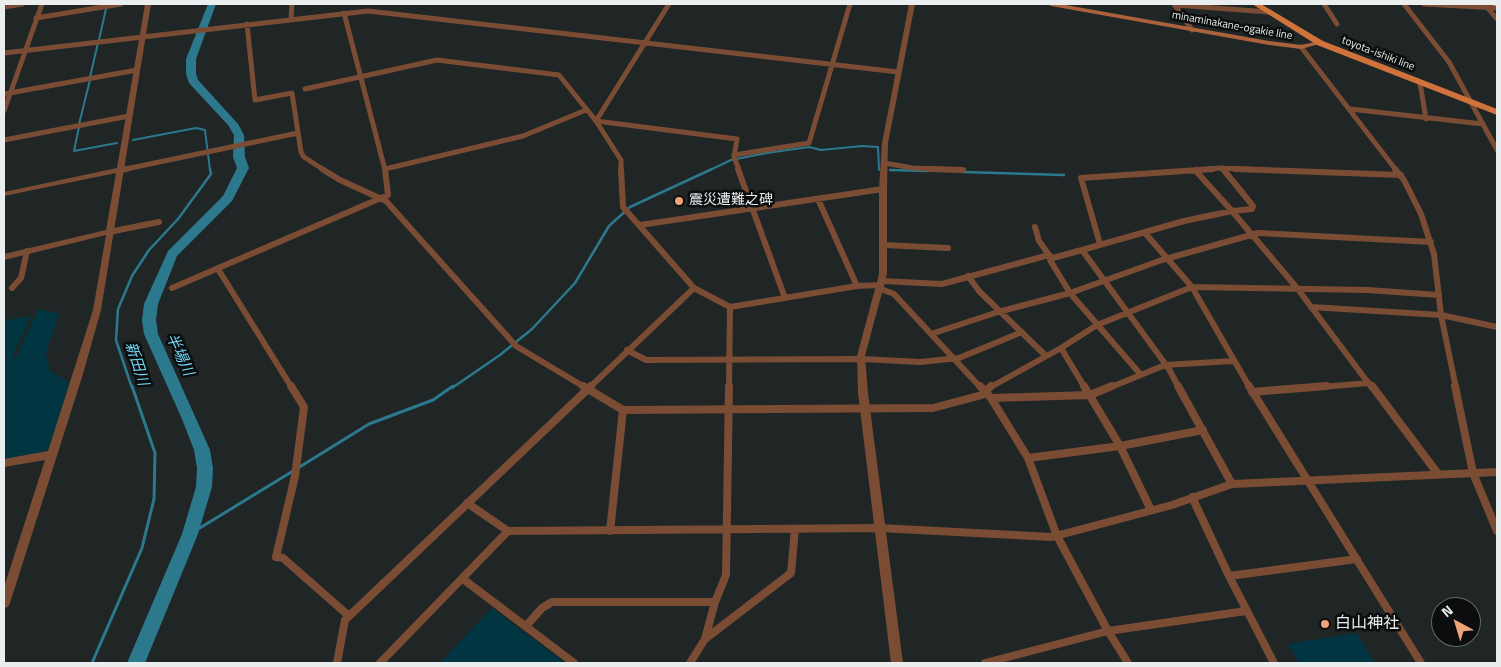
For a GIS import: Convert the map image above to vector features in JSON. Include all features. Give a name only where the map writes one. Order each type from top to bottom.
[{"type":"main road","name":"minaminakane-ogakie line","points":[[1051,4],[1069,5],[1192,30],[1301,47],[1320,43]]},
{"type":"main road","name":"toyota-ishiki line","points":[[1256,4],[1320,43],[1497,112]]},
{"type":"street","points":[[4,6],[22,4]]},
{"type":"street","points":[[4,111],[7,94],[42,4]]},
{"type":"street","points":[[36,18],[121,4]]},
{"type":"street","points":[[4,603],[89,341],[97,310],[148,4]]},
{"type":"street","points":[[290,4],[291,19]]},
{"type":"street","points":[[368,11],[375,4]]},
{"type":"street","points":[[596,121],[669,4]]},
{"type":"street","points":[[734,158],[809,144],[850,4]]},
{"type":"street","points":[[896,663],[865,409],[862,359],[863,346],[881,285],[884,245],[884,163],[898,72],[912,4]]},
{"type":"street","points":[[1175,4],[1268,12]]},
{"type":"street","points":[[1175,4],[1192,30]]},
{"type":"street","points":[[1324,4],[1337,24]]},
{"type":"street","points":[[1404,4],[1449,62],[1497,150]]},
{"type":"street","points":[[1424,4],[1497,8]]},
{"type":"street","points":[[1485,6],[1497,19]]},
{"type":"street","points":[[4,52],[368,11],[898,72]]},
{"type":"street","points":[[172,288],[388,195],[385,169],[344,13]]},
{"type":"street","points":[[247,24],[255,100],[291,92],[301,152],[310,162],[340,180],[382,198],[514,344],[585,389],[624,410],[933,408],[982,394],[1090,396],[1165,365],[1233,361]]},
{"type":"street","points":[[1301,47],[1309,60],[1401,175],[1411,191],[1431,242],[1441,315],[1473,473],[1497,531]]},
{"type":"street","points":[[305,89],[438,60],[559,76],[596,121],[621,160],[626,210],[694,288],[730,308],[857,286],[942,284],[1050,256],[1082,250],[1145,232],[1232,211],[1254,208],[1222,168]]},
{"type":"street","points":[[7,94],[137,70]]},
{"type":"street","points":[[1420,83],[1426,119]]},
{"type":"street","points":[[1350,109],[1483,124]]},
{"type":"street","points":[[385,169],[522,136],[586,110]]},
{"type":"street","points":[[4,140],[129,116]]},
{"type":"street","points":[[596,121],[737,139],[734,158],[785,298]]},
{"type":"street","points":[[4,194],[298,133]]},
{"type":"street","points":[[884,163],[914,168],[963,170]]},
{"type":"street","points":[[1100,244],[1081,178],[1222,168],[1401,175]]},
{"type":"street","points":[[1195,170],[1253,234],[1297,288],[1438,474]]},
{"type":"street","points":[[640,225],[883,189]]},
{"type":"street","points":[[818,199],[857,286]]},
{"type":"street","points":[[4,256],[158,222]]},
{"type":"street","points":[[1035,227],[1039,241],[1050,256],[1050,260],[1070,293],[1141,375]]},
{"type":"street","points":[[1145,232],[1192,287],[1233,361],[1421,663]]},
{"type":"street","points":[[931,334],[1070,293],[1167,259],[1253,234],[1431,242]]},
{"type":"street","points":[[884,245],[948,248]]},
{"type":"street","points":[[1082,250],[1165,365],[1232,484]]},
{"type":"street","points":[[12,288],[21,278],[27,251]]},
{"type":"street","points":[[218,269],[304,407],[297,464],[276,557],[283,558],[349,616]]},
{"type":"street","points":[[968,276],[979,291],[1046,356]]},
{"type":"street","points":[[881,285],[894,294],[988,395],[1028,458],[1057,536],[1108,631],[1128,663]]},
{"type":"street","points":[[988,395],[1097,325],[1192,287],[1297,288],[1439,295]]},
{"type":"street","points":[[337,663],[345,620],[585,389],[694,288]]},
{"type":"street","points":[[1311,307],[1441,315],[1497,328]]},
{"type":"street","points":[[690,663],[705,639],[715,602],[726,575],[730,308]]},
{"type":"street","points":[[627,350],[646,360],[862,359],[870,362],[920,362],[959,358],[1022,332]]},
{"type":"street","points":[[1061,348],[1120,446],[1151,510]]},
{"type":"street","points":[[1252,392],[1369,383]]},
{"type":"street","points":[[610,531],[624,410]]},
{"type":"street","points":[[1028,458],[1120,446],[1202,430]]},
{"type":"street","points":[[4,463],[52,455]]},
{"type":"street","points":[[467,503],[508,531],[880,528],[1057,536],[1151,510],[1232,484],[1305,479],[1497,472]]},
{"type":"street","points":[[1192,497],[1246,611],[1274,663]]},
{"type":"street","points":[[705,639],[791,573],[795,529]]},
{"type":"street","points":[[380,663],[508,531]]},
{"type":"street","points":[[1229,576],[1357,559]]},
{"type":"street","points":[[463,578],[574,663]]},
{"type":"street","points":[[526,626],[542,608],[552,602],[715,602]]},
{"type":"street","points":[[985,663],[1108,631],[1246,611]]},
{"type":"shaded area","points":[[38,309],[59,314],[46,353],[50,371],[70,383],[49,448],[44,452],[4,459],[4,360],[16,357]]},
{"type":"shaded area","points":[[31,316],[12,358],[4,359],[4,328],[7,320]]},
{"type":"shaded area","points":[[492,608],[565,663],[440,663]]},
{"type":"shaded area","points":[[1356,633],[1375,663],[1299,663],[1288,644]]},
{"type":"waterway","name":"新田川","points":[[99,40],[107,4]]},
{"type":"waterway","name":"半場川","points":[[136,663],[190,534],[204,487],[205,468],[202,450],[190,419],[151,334],[149,320],[151,304],[172,254],[228,198],[243,168],[239,157],[239,135],[233,124],[193,81],[191,74],[191,59],[212,4]]},
{"type":"waterway","name":"新田川","points":[[90,77],[98,43]]},
{"type":"waterway","name":"新田川","points":[[79,124],[90,80]]},
{"type":"waterway","name":"新田川","points":[[79,127],[74,151],[117,143]]},
{"type":"waterway","name":"新田川","points":[[133,140],[196,128],[205,130],[210,170]]},
{"type":"waterway","points":[[710,170],[731,160],[767,153],[809,147],[821,150],[862,146],[878,147],[879,170]]},
{"type":"waterway","name":"新田川","points":[[132,388],[116,340],[118,309],[132,276],[149,250],[178,219],[211,174],[210,169]]},
{"type":"waterway","points":[[452,388],[500,355],[532,329],[575,283],[609,226],[630,207],[712,169]]},
{"type":"waterway","points":[[890,170],[927,171]]},
{"type":"waterway","points":[[963,172],[1064,175]]},
{"type":"waterway","name":"新田川","points":[[92,663],[142,548],[154,499],[155,453],[132,386]]},
{"type":"waterway","points":[[298,468],[369,424],[433,400],[453,386]]},
{"type":"waterway","points":[[190,534],[293,471]]},
{"type":"place","name":"震災遭難之碑","points":[[679,201]]},
{"type":"place","name":"白山神社","points":[[1325,624]]}]
